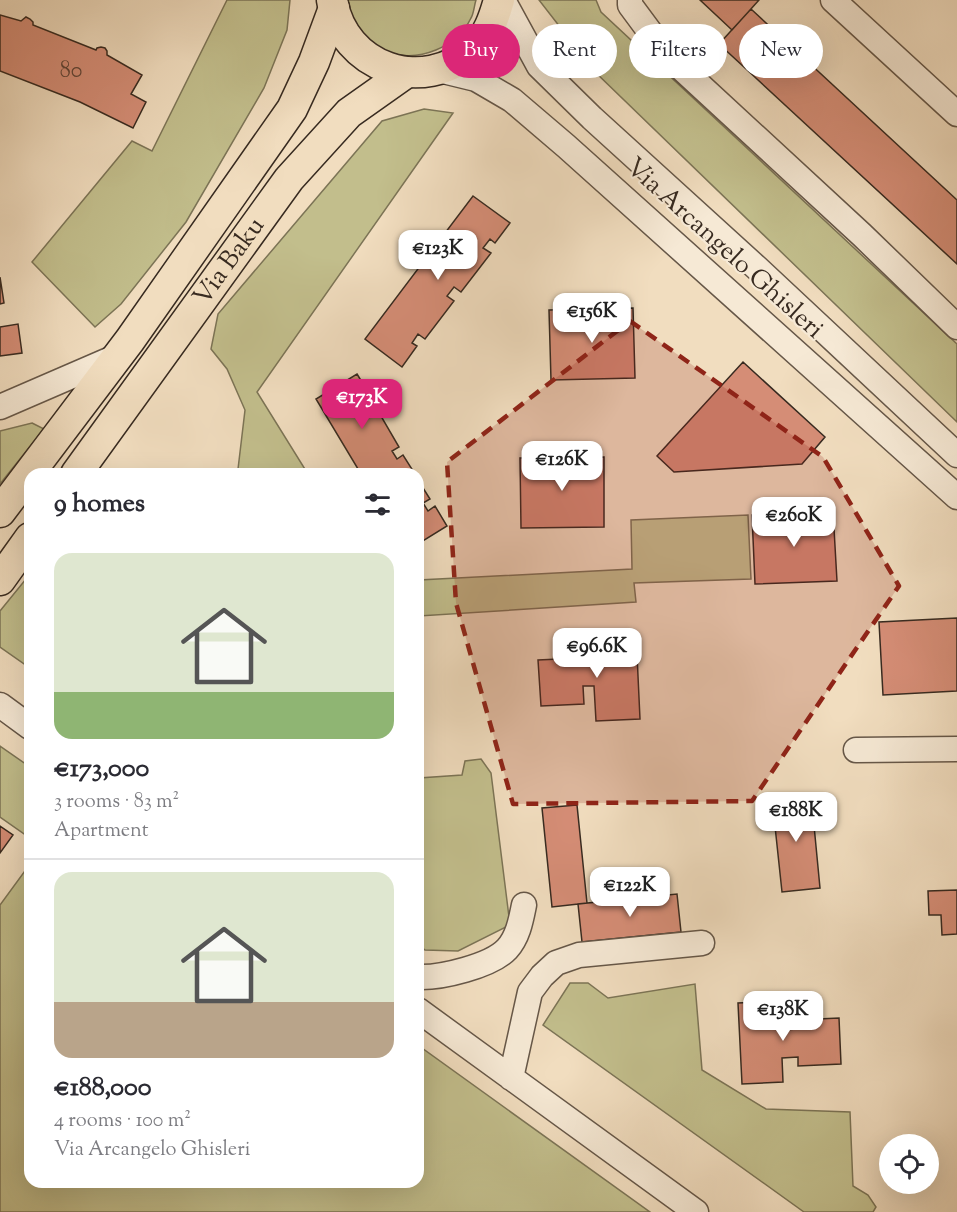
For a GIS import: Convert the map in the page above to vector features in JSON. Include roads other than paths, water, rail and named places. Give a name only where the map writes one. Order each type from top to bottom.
[{"type":"main road","points":[[332,2],[342,31],[364,55],[393,70],[426,72],[453,64],[475,48],[491,26],[501,0]]},
{"type":"main road","name":"Via Baku","points":[[33,468],[118,356],[292,109],[314,62],[332,2]]},
{"type":"main road","name":"Via Baku","points":[[80,468],[289,178],[349,113],[407,72]]},
{"type":"main road","name":"Via Baku","points":[[0,512],[24,480]]},
{"type":"main road","points":[[0,580],[24,546]]},
{"type":"street","name":"Via Arcangelo Ghisleri","points":[[501,0],[539,66],[592,118],[758,268],[957,455]]},
{"type":"street","points":[[630,0],[630,5],[667,55],[862,235],[957,327]]},
{"type":"street","points":[[833,0],[957,114]]},
{"type":"street","name":"Via Arcangelo Ghisleri","points":[[439,70],[476,79],[512,100],[957,496]]},
{"type":"street","points":[[0,407],[118,356]]},
{"type":"street","points":[[0,705],[24,723]]},
{"type":"street","points":[[856,750],[957,749]]},
{"type":"street","points":[[424,978],[432,978],[483,964],[506,949],[520,927],[524,905]]},
{"type":"street","points":[[511,1078],[530,992],[556,963],[579,955],[702,943]]},
{"type":"street","points":[[424,1014],[696,1212]]}]
